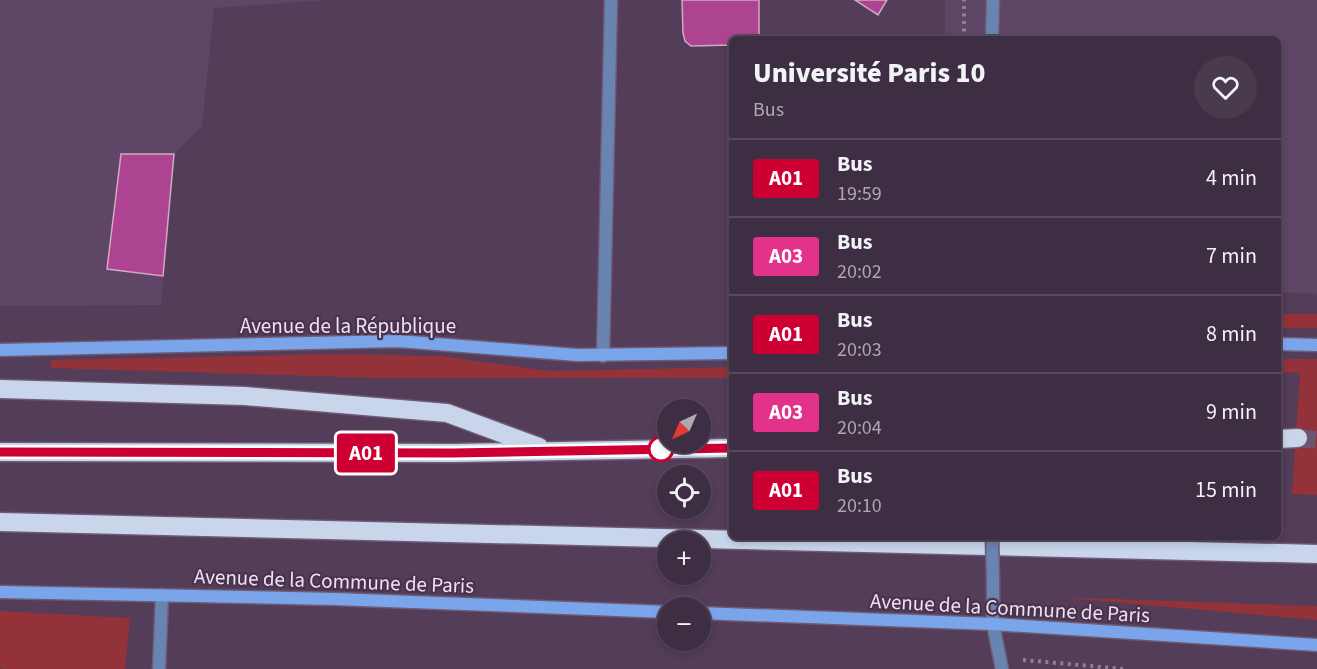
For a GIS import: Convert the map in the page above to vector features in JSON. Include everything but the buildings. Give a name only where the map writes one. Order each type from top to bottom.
[{"type":"highway","points":[[0,389],[245,396],[447,413],[549,451]]},
{"type":"highway","points":[[1281,439],[1298,438]]},
{"type":"highway","points":[[0,452],[549,451],[729,448]]},
{"type":"highway","points":[[0,522],[729,540]]},
{"type":"highway","points":[[741,540],[1317,554]]},
{"type":"main road","name":"Avenue de la République","points":[[0,350],[398,341],[603,356],[729,353]]},
{"type":"main road","points":[[1281,344],[1317,345]]},
{"type":"main road","name":"Avenue de la Commune de Paris","points":[[0,592],[335,599],[657,612]]},
{"type":"main road","name":"Avenue de la Commune de Paris","points":[[711,613],[993,624],[1317,645]]},
{"type":"street","points":[[603,356],[611,0]]},
{"type":"street","points":[[992,36],[993,0]]},
{"type":"street","points":[[992,540],[993,624],[1001,664]]},
{"type":"street","points":[[159,669],[162,595]]},
{"type":"path","points":[[964,0],[964,36]]},
{"type":"path","points":[[1001,664],[1124,669]]},
{"type":"shaded area","points":[[0,0],[327,0],[214,8],[202,126],[174,154],[161,305],[0,306]]},
{"type":"shaded area","points":[[945,0],[1317,0],[1317,294],[1281,292],[1281,36],[945,36]]},
{"type":"shaded area","points":[[1281,314],[1317,314],[1317,328],[1281,328]]},
{"type":"shaded area","points":[[336,354],[440,356],[550,371],[729,367],[729,378],[379,378],[51,368],[51,360]]},
{"type":"shaded area","points":[[1281,359],[1317,359],[1317,495],[1292,494],[1300,373],[1281,372]]},
{"type":"shaded area","points":[[1054,597],[1317,606],[1317,620]]},
{"type":"shaded area","points":[[0,611],[130,618],[125,669],[2,669],[0,667]]},
{"type":"tunnel","points":[[1298,438],[1317,440]]},
{"type":"bus line","name":"A01","points":[[0,452],[453,453],[729,448]]}]
